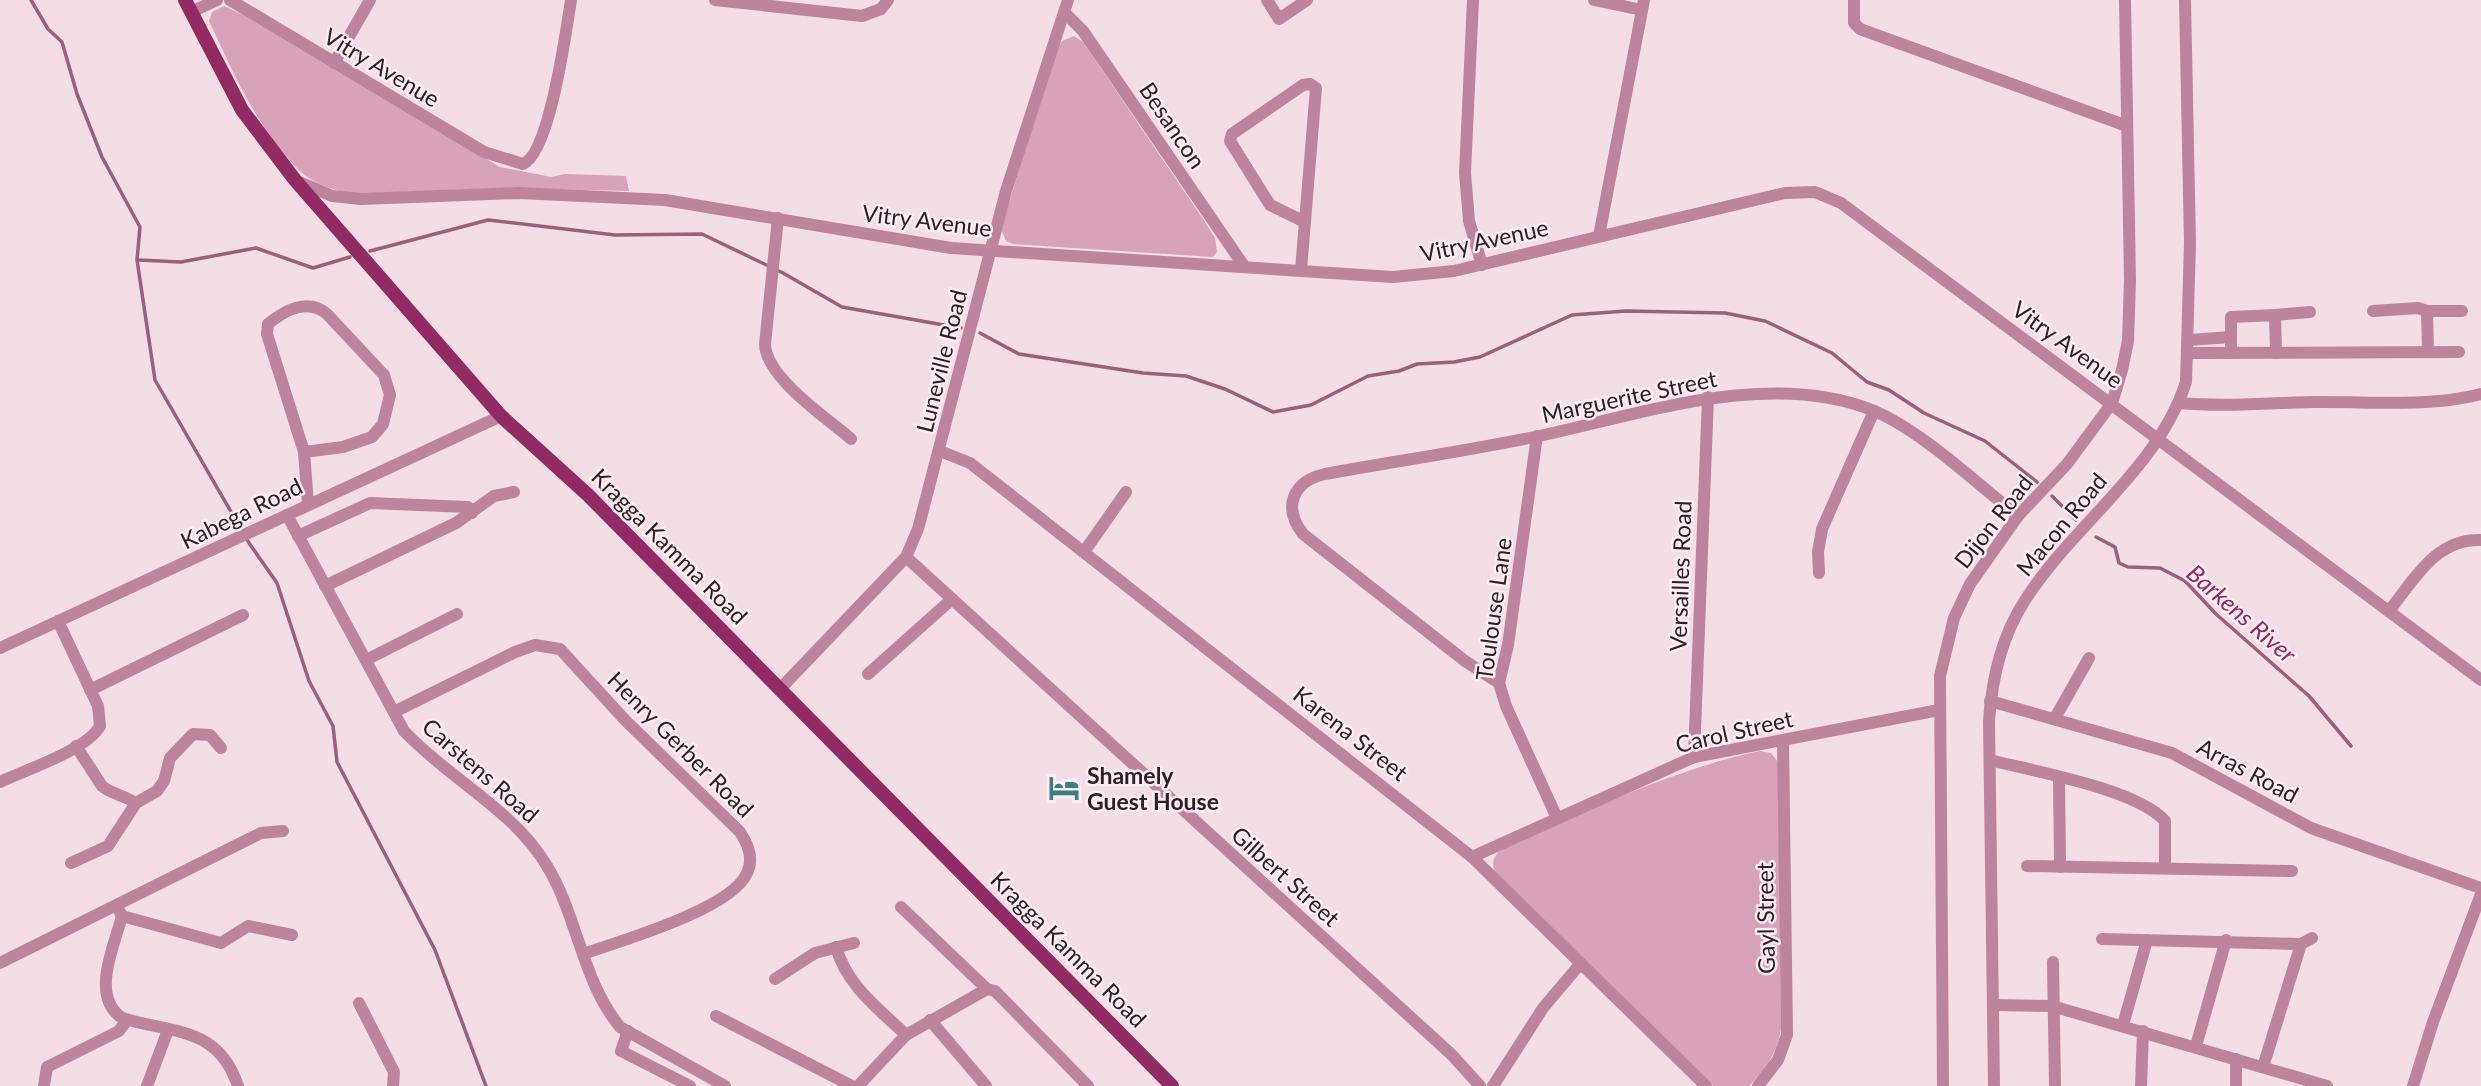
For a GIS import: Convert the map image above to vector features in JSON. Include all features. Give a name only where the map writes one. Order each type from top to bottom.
[{"type":"main road","name":"Kragga Kamma Road","points":[[188,6],[242,110],[295,180],[501,416],[587,495],[1172,1086]]},
{"type":"street","points":[[188,6],[217,0]]},
{"type":"street","name":"Vitry Avenue","points":[[230,0],[484,152],[515,164],[528,162],[535,156],[545,131],[571,0]]},
{"type":"street","points":[[334,63],[370,0]]},
{"type":"street","points":[[715,0],[862,16],[881,9],[888,0]]},
{"type":"street","points":[[1267,0],[1279,19],[1307,0]]},
{"type":"street","points":[[1473,0],[1465,173],[1469,221],[1482,265]]},
{"type":"street","points":[[1594,0],[1643,5],[1599,236]]},
{"type":"street","points":[[1854,0],[1854,23],[1860,29],[2127,126]]},
{"type":"street","name":"Dijon Road","points":[[1943,1086],[1940,676],[1954,618],[1970,584],[2018,516],[2067,464],[2112,403],[2129,341],[2125,0]]},
{"type":"street","name":"Macon Road","points":[[1994,1086],[1990,701],[2003,649],[2024,602],[2159,439],[2179,403],[2186,382],[2189,346],[2185,0]]},
{"type":"street","name":"Luneville Road","points":[[780,689],[906,557],[918,529],[940,452],[989,251],[1066,6]]},
{"type":"street","name":"Besancon","points":[[1066,6],[1244,266]]},
{"type":"street","points":[[1301,270],[1305,222],[1316,89],[1310,84],[1303,85],[1232,134],[1230,141],[1270,205],[1305,222]]},
{"type":"street","name":"Vitry Avenue","points":[[295,180],[345,198],[519,193],[665,200],[898,241],[989,251],[1393,277],[1433,275],[1482,265],[1785,193],[1802,191],[1826,196],[1841,203],[2112,403],[2481,680]]},
{"type":"street","points":[[778,218],[765,344],[767,361],[780,377],[851,439]]},
{"type":"street","points":[[304,452],[343,447],[372,437],[383,424],[390,395],[384,375],[327,314],[320,308],[306,306],[274,319],[268,324],[267,334],[304,452],[308,504]]},
{"type":"street","points":[[2373,311],[2418,307],[2427,311],[2462,311]]},
{"type":"street","points":[[2427,311],[2428,352]]},
{"type":"street","points":[[2231,353],[2231,317],[2310,312]]},
{"type":"street","points":[[2274,315],[2276,353]]},
{"type":"street","points":[[2189,346],[2231,337]]},
{"type":"street","points":[[2189,346],[2231,353],[2459,352]]},
{"type":"street","points":[[2179,403],[2212,406],[2316,402],[2432,403],[2481,394]]},
{"type":"street","name":"Marguerite Street","points":[[1499,683],[1454,652],[1303,534],[1294,523],[1294,492],[1306,479],[1538,436],[1708,397],[1763,395],[1840,400],[1874,411],[1904,427],[2018,516]]},
{"type":"street","name":"Versailles Road","points":[[1694,757],[1708,397]]},
{"type":"street","points":[[1819,573],[1818,552],[1822,529],[1874,411]]},
{"type":"street","name":"Kabega Road","points":[[0,648],[501,416]]},
{"type":"street","name":"Toulouse Lane","points":[[1538,436],[1508,645],[1499,683],[1506,706],[1557,818]]},
{"type":"street","name":"Karena Street","points":[[940,452],[970,463],[1472,857],[1706,1086]]},
{"type":"street","points":[[325,586],[472,513],[494,496],[514,492]]},
{"type":"street","points":[[1084,552],[1126,492]]},
{"type":"street","points":[[298,536],[370,503],[468,507],[472,513]]},
{"type":"street","name":"Carstens Road","points":[[282,518],[298,536],[404,731],[426,754],[508,817],[529,839],[558,887],[590,977],[612,1017],[628,1031],[725,1086]]},
{"type":"street","points":[[2389,611],[2442,548],[2455,542],[2481,540]]},
{"type":"street","name":"Gilbert Street","points":[[906,557],[1441,1046],[1480,1086]]},
{"type":"street","points":[[868,674],[952,599]]},
{"type":"street","points":[[366,660],[457,614]]},
{"type":"street","points":[[90,690],[243,615]]},
{"type":"street","points":[[0,782],[76,746],[95,734],[101,721],[90,690],[58,621]]},
{"type":"street","name":"Henry Gerber Road","points":[[394,712],[515,652],[535,645],[560,649],[625,720],[740,832],[748,847],[750,865],[736,890],[664,925],[583,954]]},
{"type":"street","points":[[2055,718],[2089,658]]},
{"type":"street","name":"Arras Road","points":[[1990,701],[2172,753],[2311,828],[2481,888]]},
{"type":"street","name":"Carol Street","points":[[1472,857],[1694,757],[1939,710]]},
{"type":"street","points":[[71,863],[108,846],[136,803],[157,791],[164,781],[170,758],[193,734],[210,736],[221,748]]},
{"type":"street","name":"Gayl Street","points":[[1758,1086],[1778,1060],[1787,1035],[1783,740]]},
{"type":"street","points":[[76,746],[87,767],[105,789],[120,792],[136,803]]},
{"type":"street","points":[[1990,760],[2122,795],[2160,814],[2165,821],[2167,834],[2165,868]]},
{"type":"street","points":[[2059,778],[2060,867]]},
{"type":"street","points":[[0,963],[119,911],[261,833],[283,831]]},
{"type":"street","points":[[2027,866],[2292,871]]},
{"type":"street","points":[[2413,1086],[2432,1022],[2481,894]]},
{"type":"street","points":[[901,907],[987,989],[995,991],[1088,1086]]},
{"type":"street","points":[[119,911],[221,943],[248,926],[292,935]]},
{"type":"street","points":[[119,911],[105,994],[114,1013],[127,1020],[214,1044],[227,1062],[238,1086]]},
{"type":"street","points":[[2102,939],[2306,941],[2263,1067]]},
{"type":"street","points":[[2123,1026],[2147,940]]},
{"type":"street","points":[[2196,1046],[2227,940]]},
{"type":"street","points":[[775,979],[806,958],[854,943]]},
{"type":"street","points":[[836,947],[845,973],[856,988],[906,1035]]},
{"type":"street","points":[[2053,962],[2055,1086]]},
{"type":"street","points":[[1493,1086],[1543,1009],[1581,963]]},
{"type":"street","points":[[858,1086],[906,1035],[987,989]]},
{"type":"street","points":[[359,1003],[394,1072],[393,1086]]},
{"type":"street","points":[[1993,1005],[2052,1006],[2327,1086]]},
{"type":"street","points":[[716,1016],[852,1086]]},
{"type":"street","points":[[44,1086],[47,1067],[119,1031],[127,1020]]},
{"type":"street","points":[[930,1020],[986,1086]]},
{"type":"street","points":[[147,1086],[168,1030]]},
{"type":"street","points":[[628,1031],[621,1051],[686,1085]]},
{"type":"street","points":[[2141,1086],[2143,1031]]},
{"type":"street","points":[[2236,1059],[2236,1086]]},
{"type":"shaded area","points":[[224,6],[248,17],[500,167],[551,177],[565,174],[626,176],[629,191],[500,188],[353,194],[317,183],[299,170],[284,154],[259,119],[237,80],[209,21],[212,12]]},
{"type":"shaded area","points":[[1074,36],[1083,42],[1205,222],[1215,238],[1217,252],[1213,257],[1013,244],[1006,241],[1001,229],[1057,47],[1062,41]]},
{"type":"shaded area","points":[[1760,751],[1771,753],[1778,762],[1781,1029],[1770,1060],[1749,1086],[1713,1086],[1497,876],[1494,860],[1503,848],[1630,793],[1694,769]]},
{"type":"waterway","points":[[31,0],[48,29],[62,42],[77,94],[102,157],[140,227],[137,260],[155,380],[249,543],[277,583],[309,681],[333,726],[337,762],[435,950],[486,1086]]},
{"type":"waterway","points":[[370,251],[488,220],[615,235],[702,234],[783,273],[842,307],[961,328]]},
{"type":"waterway","points":[[138,260],[181,262],[256,248],[313,268],[350,257]]},
{"type":"waterway","points":[[980,333],[1019,354],[1143,373],[1186,376],[1225,389],[1273,412],[1311,405],[1368,376],[1399,371],[1417,364],[1480,357],[1572,315],[1626,311],[1725,313],[1765,321],[1832,353],[1867,382],[1889,390],[1924,413],[1985,441],[2037,482]]},
{"type":"waterway","name":"Barkens River","points":[[2052,496],[2076,520]]},
{"type":"waterway","name":"Barkens River","points":[[2096,537],[2115,547],[2119,563],[2128,567],[2160,568],[2185,581],[2216,614],[2309,696],[2351,746]]},
{"type":"place","name":"Shamely Guest House","points":[[1064,788]]}]
